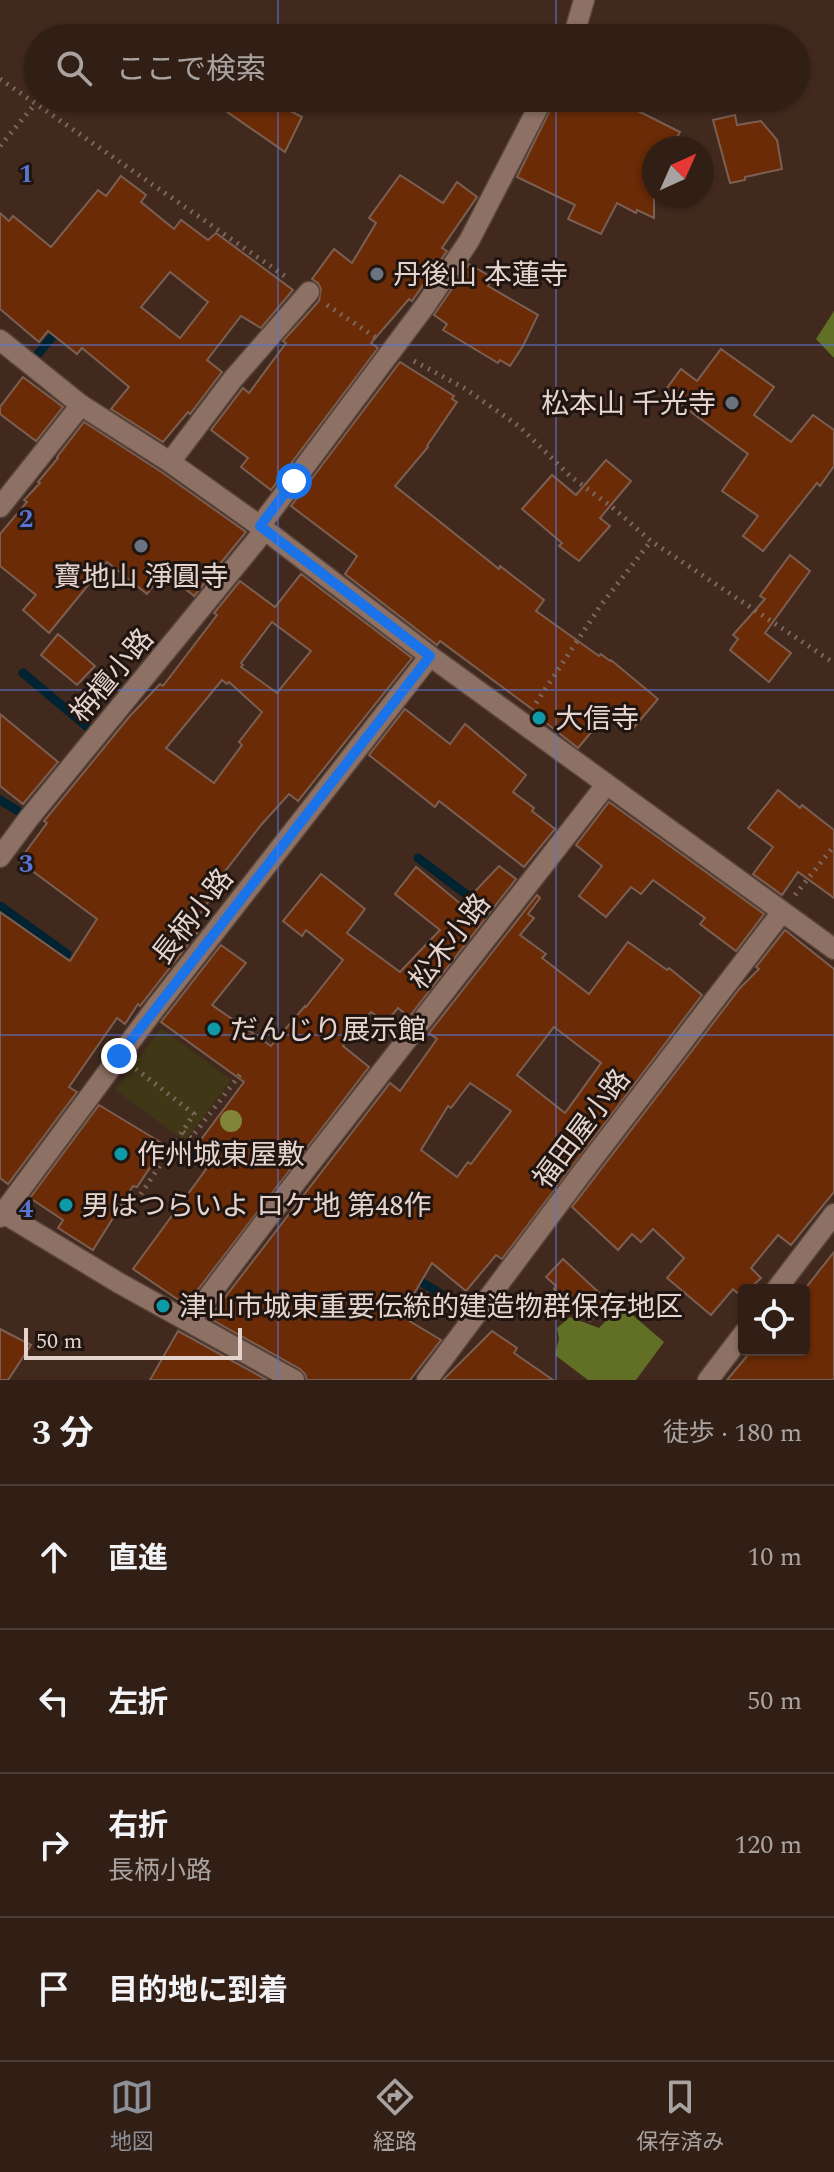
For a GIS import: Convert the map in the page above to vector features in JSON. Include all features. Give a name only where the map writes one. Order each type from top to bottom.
[{"type":"street","points":[[577,24],[584,0]]},
{"type":"street","name":"栴檀小路","points":[[0,857],[263,528],[425,306],[469,241],[536,112]]},
{"type":"street","points":[[170,462],[233,379],[309,292]]},
{"type":"street","points":[[0,340],[81,405],[170,462],[263,528],[430,656],[834,949]]},
{"type":"street","points":[[0,507],[81,405]]},
{"type":"street","name":"長柄小路","points":[[1,1214],[119,1056],[430,656]]},
{"type":"street","name":"松木小路","points":[[190,1321],[606,785]]},
{"type":"street","name":"福田屋小路","points":[[427,1380],[782,912]]},
{"type":"street","points":[[1,1214],[294,1380]]},
{"type":"street","points":[[781,1284],[834,1214]]},
{"type":"street","points":[[708,1380],[738,1341]]},
{"type":"path","points":[[0,79],[24,96]]},
{"type":"path","points":[[0,146],[28,112]]},
{"type":"path","points":[[47,112],[392,348],[464,388],[520,427],[570,476],[651,541],[834,663]]},
{"type":"path","points":[[523,723],[601,605],[651,541]]},
{"type":"path","points":[[782,912],[834,846]]},
{"type":"path","points":[[119,1056],[194,1114],[133,1206],[124,1202]]},
{"type":"path","points":[[183,1132],[191,1138],[242,1072]]},
{"type":"green space","points":[[834,311],[834,358],[816,339]]},
{"type":"green space","points":[[621,1305],[664,1342],[636,1380],[588,1380],[555,1355],[559,1339],[557,1328],[570,1317],[599,1328]]},
{"type":"sand","points":[[161,1028],[231,1080],[185,1141],[115,1090]]},
{"type":"building","points":[[227,112],[292,112],[302,117],[285,152]]},
{"type":"building","points":[[549,112],[640,112],[680,132],[678,136],[642,136],[642,208],[654,208],[654,218],[617,203],[601,234],[568,219],[575,205],[517,177]]},
{"type":"building","points":[[735,115],[737,125],[761,121],[777,140],[782,169],[730,183],[713,120]]},
{"type":"building","points":[[400,175],[443,203],[457,182],[477,197],[442,248],[447,251],[412,301],[409,299],[371,343],[378,348],[271,490],[241,467],[248,458],[211,430],[243,388],[249,393],[286,343],[283,341],[319,301],[321,289],[312,279],[334,249],[352,263],[376,223],[369,218]]},
{"type":"building","points":[[121,176],[146,195],[141,202],[174,229],[181,220],[208,240],[216,233],[293,290],[261,328],[241,316],[207,360],[222,372],[190,414],[188,412],[163,442],[111,409],[129,387],[82,348],[77,354],[48,331],[39,342],[0,309],[0,213],[9,221],[13,216],[51,247],[98,190],[106,196]],"holes":[[[170,272],[208,302],[180,338],[141,307]]]},
{"type":"building","points":[[469,264],[493,278],[488,286],[538,315],[510,366],[500,360],[498,363],[443,330],[447,324],[434,315]]},
{"type":"building","points":[[721,349],[774,387],[754,415],[791,442],[813,415],[834,430],[834,466],[763,551],[743,536],[758,516],[722,491],[748,454],[664,392],[681,369],[697,381]]},
{"type":"building","points":[[400,362],[454,396],[452,399],[457,402],[428,447],[395,486],[499,569],[500,566],[544,600],[536,611],[599,656],[601,654],[611,660],[658,699],[630,732],[608,712],[578,748],[545,722],[547,720],[440,641],[437,645],[345,574],[357,556],[291,506]]},
{"type":"building","points":[[23,377],[63,407],[36,441],[0,414],[0,407]]},
{"type":"building","points":[[84,422],[246,532],[194,596],[171,577],[163,586],[156,582],[147,594],[107,562],[49,633],[23,610],[36,595],[0,566],[0,534]]},
{"type":"building","points":[[606,460],[631,481],[600,518],[610,526],[579,561],[522,509],[552,475],[576,495]]},
{"type":"building","points":[[790,555],[810,571],[765,633],[791,653],[769,682],[730,650],[738,639],[733,635],[765,599],[760,596]]},
{"type":"building","points":[[301,574],[412,658],[298,801],[289,794],[213,887],[216,890],[193,924],[200,929],[125,1024],[117,1018],[69,1087],[77,1092],[8,1184],[0,1178],[0,912],[70,961],[97,919],[19,861],[47,823],[44,821],[129,717],[160,684],[163,686],[240,581],[275,607]],"holes":[[[272,622],[311,651],[277,693],[241,667]],[[222,680],[227,684],[229,682],[262,712],[214,783],[166,748]]]},
{"type":"building","points":[[58,634],[95,666],[77,685],[41,655]]},
{"type":"building","points":[[405,709],[450,744],[465,724],[526,775],[513,792],[555,829],[524,867],[439,801],[435,807],[369,755]]},
{"type":"building","points":[[0,714],[58,762],[23,804],[0,786]]},
{"type":"building","points":[[778,790],[834,830],[834,898],[798,872],[782,895],[753,874],[773,847],[748,828]]},
{"type":"building","points":[[609,802],[764,914],[736,951],[700,924],[705,918],[653,880],[641,894],[631,887],[606,917],[579,896],[602,866],[576,845]]},
{"type":"building","points":[[499,866],[516,879],[409,1017],[398,1008],[386,1022],[371,1012],[343,1046],[369,1067],[186,1305],[133,1269],[215,1157],[197,1145],[244,1082],[161,1022],[221,945],[246,963],[212,1005],[271,1046],[343,960],[306,930],[302,936],[283,921],[321,874],[365,909],[347,933],[400,972],[440,930],[395,894],[416,867],[462,905]]},
{"type":"building","points":[[537,895],[540,898],[528,914],[534,918],[520,935],[546,954],[542,958],[589,994],[628,942],[667,970],[669,968],[702,995],[502,1259],[496,1255],[466,1291],[432,1263],[401,1316],[441,1340],[410,1380],[307,1380],[300,1369],[209,1318],[390,1083],[400,1091],[437,1039],[429,1033]],"holes":[[[554,1027],[601,1063],[565,1113],[517,1075]],[[470,1083],[511,1111],[471,1164],[468,1162],[457,1177],[421,1150],[448,1106],[451,1108]]]},
{"type":"building","points":[[785,930],[834,969],[834,1192],[791,1245],[778,1235],[751,1268],[761,1278],[754,1284],[738,1284],[738,1292],[733,1289],[711,1315],[667,1278],[684,1258],[653,1229],[641,1242],[632,1234],[618,1250],[572,1207],[740,988],[759,969],[756,967]]},
{"type":"building","points":[[99,1105],[165,1145],[137,1187],[133,1186],[93,1250],[58,1228],[63,1220],[30,1198]]},
{"type":"building","points":[[834,1252],[834,1380],[727,1380],[747,1356],[810,1356],[809,1284]]},
{"type":"building","points":[[563,1259],[609,1302],[590,1321],[554,1289],[556,1286],[546,1277]]},
{"type":"building","points":[[0,1329],[31,1345],[8,1380],[0,1380]]},
{"type":"building","points":[[178,1331],[267,1380],[150,1380]]},
{"type":"building","points":[[492,1331],[517,1348],[514,1353],[553,1380],[443,1380]]},
{"type":"waterway","points":[[38,354],[61,326]]},
{"type":"waterway","points":[[23,673],[91,730]]},
{"type":"waterway","points":[[0,800],[20,812]]},
{"type":"waterway","points":[[418,858],[491,913]]},
{"type":"waterway","points":[[0,906],[67,954]]},
{"type":"waterway","points":[[189,1152],[219,1169]]},
{"type":"waterway","points":[[413,1277],[468,1310]]},
{"type":"place","name":"丹後山 本蓮寺","points":[[377,274]]},
{"type":"place","name":"松本山 千光寺","points":[[732,403]]},
{"type":"place","name":"寶地山 淨圓寺","points":[[141,546]]},
{"type":"place","name":"大信寺","points":[[539,718]]},
{"type":"place","name":"だんじり展示館","points":[[214,1029]]},
{"type":"place","name":"作州城東屋敷","points":[[121,1154]]},
{"type":"place","name":"男はつらいよ ロケ地 第48作","points":[[66,1205]]},
{"type":"place","name":"津山市城東重要伝統的建造物群保存地区","points":[[163,1306]]},
{"type":"route","points":[[119,1056],[430,656],[260,526],[294,481]]}]
